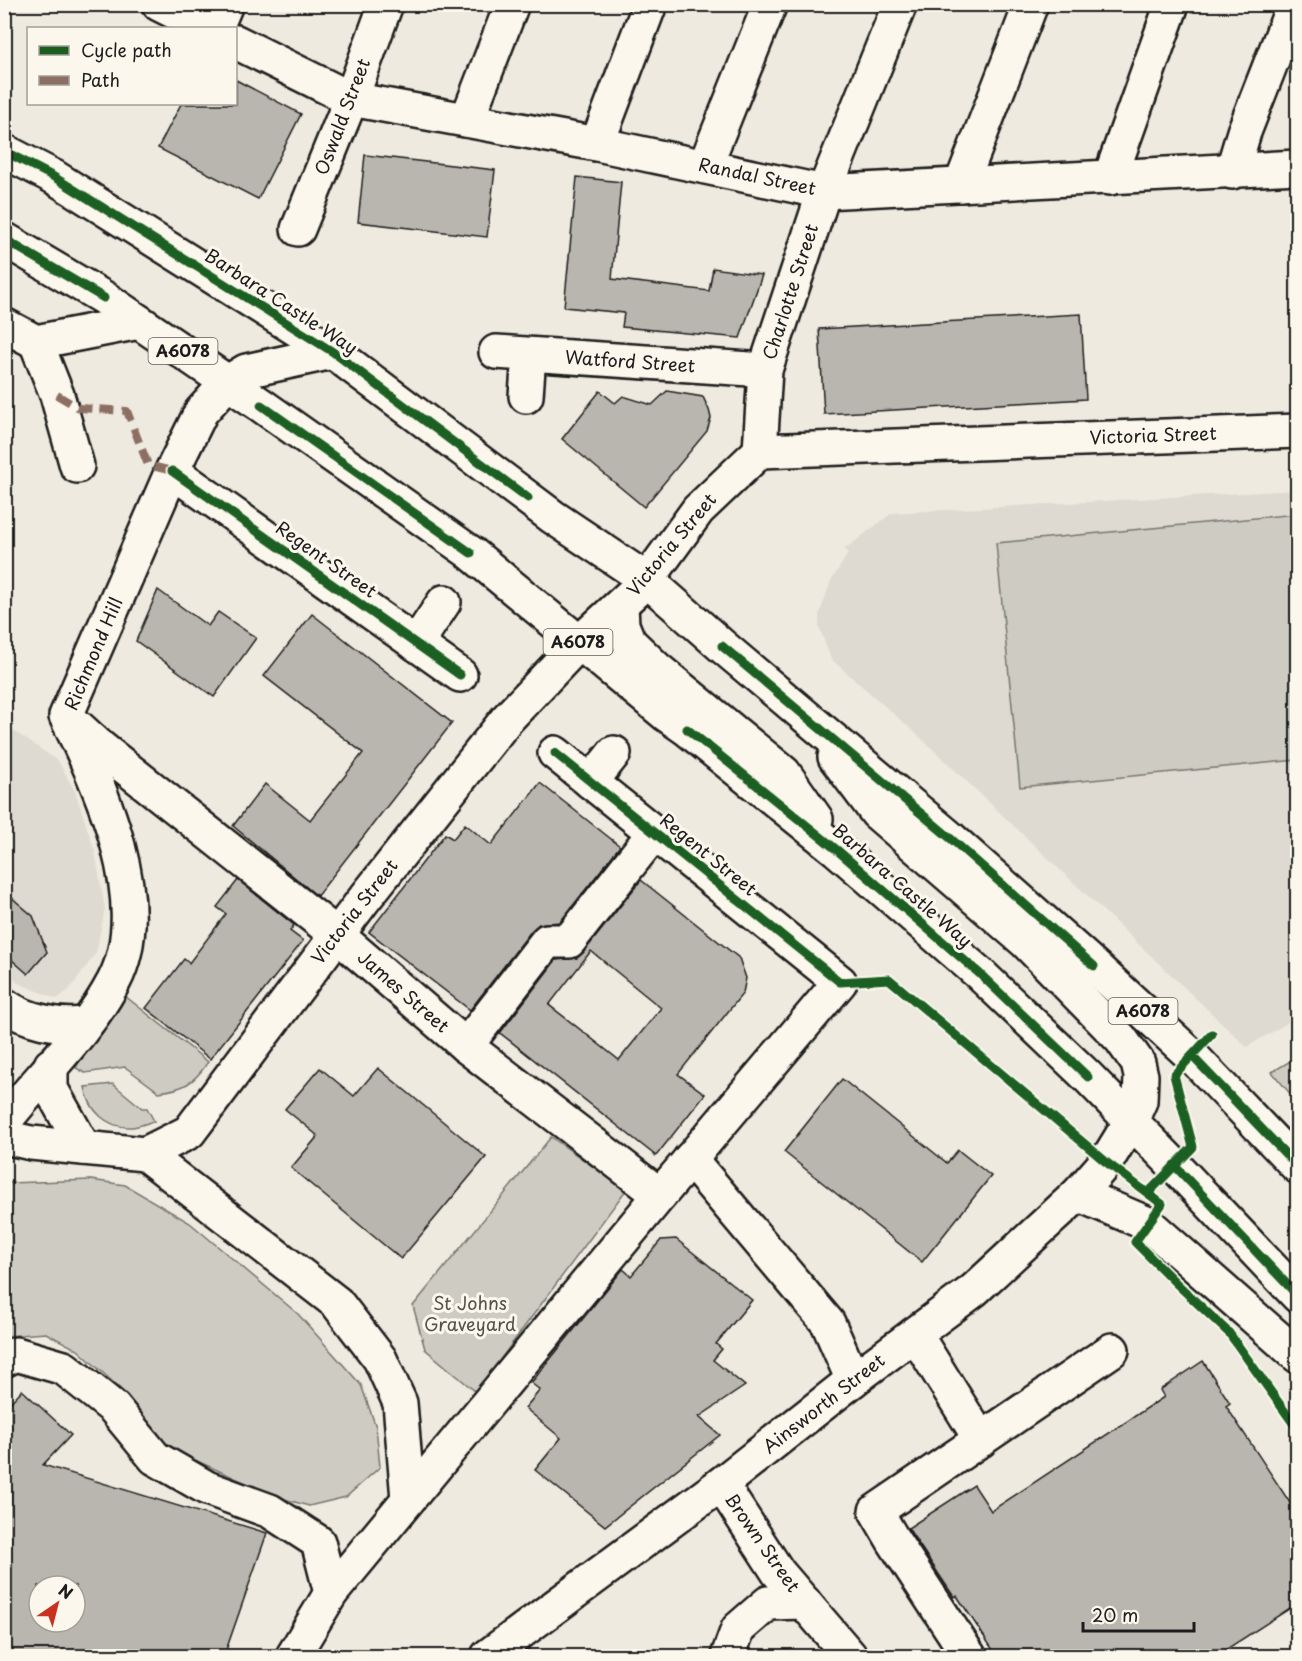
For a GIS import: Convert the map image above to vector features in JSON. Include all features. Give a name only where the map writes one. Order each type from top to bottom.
[{"type":"main road","points":[[159,4],[205,27]]},
{"type":"main road","points":[[216,27],[226,4]]},
{"type":"main road","name":"Oswald Street","points":[[298,229],[351,99],[386,4]]},
{"type":"main road","points":[[467,120],[512,4]]},
{"type":"main road","points":[[597,144],[650,4]]},
{"type":"main road","points":[[705,166],[770,4]]},
{"type":"main road","name":"Charlotte Street","points":[[760,451],[765,370],[824,192],[900,4]]},
{"type":"main road","points":[[961,185],[1031,4]]},
{"type":"main road","points":[[1110,178],[1172,4]]},
{"type":"main road","points":[[1232,172],[1244,132],[1294,4]]},
{"type":"main road","name":"Randal Street","points":[[237,42],[351,99],[597,144],[824,192],[1298,167]]},
{"type":"main road","name":"Barbara Castle Way","points":[[4,151],[54,177],[333,352],[545,510],[647,580],[949,837],[1094,966],[1192,1056],[1298,1167]]},
{"type":"main road","name":"Barbara Castle Way","points":[[4,239],[104,298],[228,382],[471,554],[837,850],[980,974],[1088,1077],[1298,1296]]},
{"type":"main road","points":[[4,325],[36,342],[139,322]]},
{"type":"main road","points":[[36,342],[57,395],[77,466]]},
{"type":"main road","name":"Richmond Hill","points":[[4,1122],[85,1024],[114,980],[124,955],[129,911],[124,874],[110,818],[93,771],[66,716],[172,471],[201,412],[228,382],[246,371],[333,352]]},
{"type":"main road","name":"Watford Street","points":[[496,352],[765,370]]},
{"type":"main road","points":[[526,396],[529,355]]},
{"type":"main road","name":"Victoria Street","points":[[145,1154],[189,1132],[337,934],[507,719],[579,643],[647,580],[698,510],[760,451],[1298,431]]},
{"type":"main road","name":"Regent Street","points":[[172,471],[460,675]]},
{"type":"main road","points":[[416,644],[444,602]]},
{"type":"main road","name":"A6078","points":[[621,605],[622,625],[629,642],[656,668],[784,773],[837,850]]},
{"type":"main road","name":"Ainsworth Street","points":[[488,1656],[721,1484],[853,1380],[974,1290],[1078,1194],[1106,1162],[1131,1121],[1140,1101],[1141,1076],[1138,1063],[1121,1039],[1026,942],[877,813],[799,710]]},
{"type":"main road","name":"James Street","points":[[66,716],[101,748],[337,934],[466,1046],[660,1195]]},
{"type":"main road","name":"Regent Street","points":[[555,753],[840,982],[690,1159]]},
{"type":"main road","points":[[591,782],[614,753]]},
{"type":"main road","points":[[466,1046],[547,941],[569,941],[654,833]]},
{"type":"main road","points":[[4,1005],[18,1014],[44,1022],[85,1024]]},
{"type":"main road","points":[[51,1065],[51,1089],[84,1148]]},
{"type":"main road","points":[[4,1137],[31,1143],[145,1154],[337,1304],[380,1359],[400,1403],[408,1499]]},
{"type":"main road","points":[[293,1656],[331,1593],[690,1159],[828,1323],[853,1380]]},
{"type":"main road","points":[[1078,1194],[1148,1224],[1298,1356]]},
{"type":"main road","points":[[915,1334],[981,1440]]},
{"type":"main road","points":[[969,1656],[876,1511],[1112,1350]]},
{"type":"main road","points":[[4,1360],[16,1354],[64,1368],[114,1408],[155,1458],[207,1488],[270,1511],[318,1542],[331,1593]]},
{"type":"main road","name":"Brown Street","points":[[721,1484],[778,1572],[850,1656]]},
{"type":"main road","points":[[728,1656],[738,1629],[768,1603],[804,1602]]},
{"type":"shaded area","points":[[1297,490],[1297,1017],[1247,1047],[920,737],[831,659],[819,627],[819,615],[831,581],[848,554],[845,549],[892,513]]},
{"type":"shaded area","points":[[5,725],[58,761],[75,791],[95,852],[105,909],[96,953],[69,990],[57,999],[18,983],[5,970]]},
{"type":"green space","points":[[1297,514],[1297,760],[1020,787],[996,543]]},
{"type":"green space","points":[[125,996],[208,1062],[188,1084],[159,1092],[125,1067],[85,1073],[76,1068],[86,1049]]},
{"type":"green space","points":[[5,1029],[10,1040],[11,1053],[5,1077]]},
{"type":"green space","points":[[1297,1057],[1297,1102],[1272,1072]]},
{"type":"green space","points":[[113,1084],[142,1108],[147,1108],[154,1121],[122,1127],[100,1116],[90,1103],[85,1087]]},
{"type":"green space","name":"St Johns Graveyard","points":[[551,1137],[626,1190],[476,1392],[425,1349],[413,1306]]},
{"type":"green space","points":[[91,1180],[125,1185],[190,1223],[298,1314],[361,1385],[376,1427],[380,1467],[346,1497],[309,1506],[277,1497],[166,1447],[125,1393],[78,1350],[46,1333],[5,1336],[5,1186],[9,1183]]},
{"type":"building","points":[[237,81],[301,114],[258,199],[158,148],[180,105],[237,105]]},
{"type":"building","points":[[365,155],[495,170],[487,237],[358,222]]},
{"type":"building","points":[[577,177],[621,182],[612,279],[709,291],[713,268],[762,275],[740,338],[622,327],[624,313],[564,307]]},
{"type":"building","points":[[1081,314],[1086,399],[824,414],[819,329]]},
{"type":"building","points":[[600,391],[615,403],[623,396],[652,405],[667,391],[703,397],[709,410],[711,418],[707,431],[644,507],[562,439]]},
{"type":"building","points":[[158,590],[208,626],[218,612],[256,638],[214,697],[136,641]]},
{"type":"building","points":[[312,614],[452,723],[317,896],[233,826],[265,784],[310,820],[363,753],[264,676]]},
{"type":"building","points":[[540,783],[620,846],[560,922],[539,924],[532,930],[470,1010],[369,932],[445,834],[453,839],[465,824],[491,845]]},
{"type":"building","points":[[238,880],[294,925],[290,931],[303,941],[210,1059],[146,1008],[184,959],[189,963],[226,914],[217,907]]},
{"type":"building","points":[[641,880],[739,958],[746,978],[743,993],[678,1074],[705,1094],[656,1156],[500,1033],[556,960],[577,958]],"holes":[[[591,951],[661,1008],[619,1060],[549,1005]]]},
{"type":"building","points":[[4,891],[33,916],[47,952],[28,974],[4,953]]},
{"type":"building","points":[[320,1068],[354,1096],[378,1068],[486,1157],[401,1259],[291,1168],[318,1136],[285,1109]]},
{"type":"building","points":[[842,1079],[947,1163],[958,1150],[991,1176],[922,1262],[784,1152]]},
{"type":"building","points":[[676,1239],[752,1300],[716,1344],[722,1349],[713,1360],[745,1386],[699,1417],[720,1435],[605,1526],[535,1470],[561,1438],[525,1408],[540,1390],[531,1383],[623,1269],[631,1276],[661,1240]]},
{"type":"building","points":[[1203,1361],[1230,1403],[1226,1406],[1298,1515],[1298,1603],[1216,1656],[997,1656],[908,1528],[974,1485],[991,1511],[1164,1397],[1160,1390]]},
{"type":"building","points":[[22,1390],[71,1435],[43,1465],[267,1533],[224,1656],[4,1656],[4,1409]]},
{"type":"marked path","points":[[57,395],[79,408],[127,411],[148,465],[172,471]]},
{"type":"cycle path","points":[[4,151],[54,177],[333,352],[528,498]]},
{"type":"cycle path","points":[[4,239],[104,298]]},
{"type":"cycle path","points":[[261,405],[471,553]]},
{"type":"cycle path","points":[[172,471],[460,675]]},
{"type":"cycle path","points":[[722,646],[949,837],[1094,966]]},
{"type":"cycle path","points":[[687,729],[837,850],[980,974],[1088,1077]]},
{"type":"cycle path","points":[[555,753],[840,982],[889,979],[1106,1162],[1162,1204],[1135,1242],[1229,1333],[1298,1430]]},
{"type":"cycle path","points":[[1148,1193],[1193,1147],[1174,1075],[1212,1034]]},
{"type":"cycle path","points":[[1192,1056],[1298,1167]]},
{"type":"cycle path","points":[[1174,1165],[1298,1296]]}]
